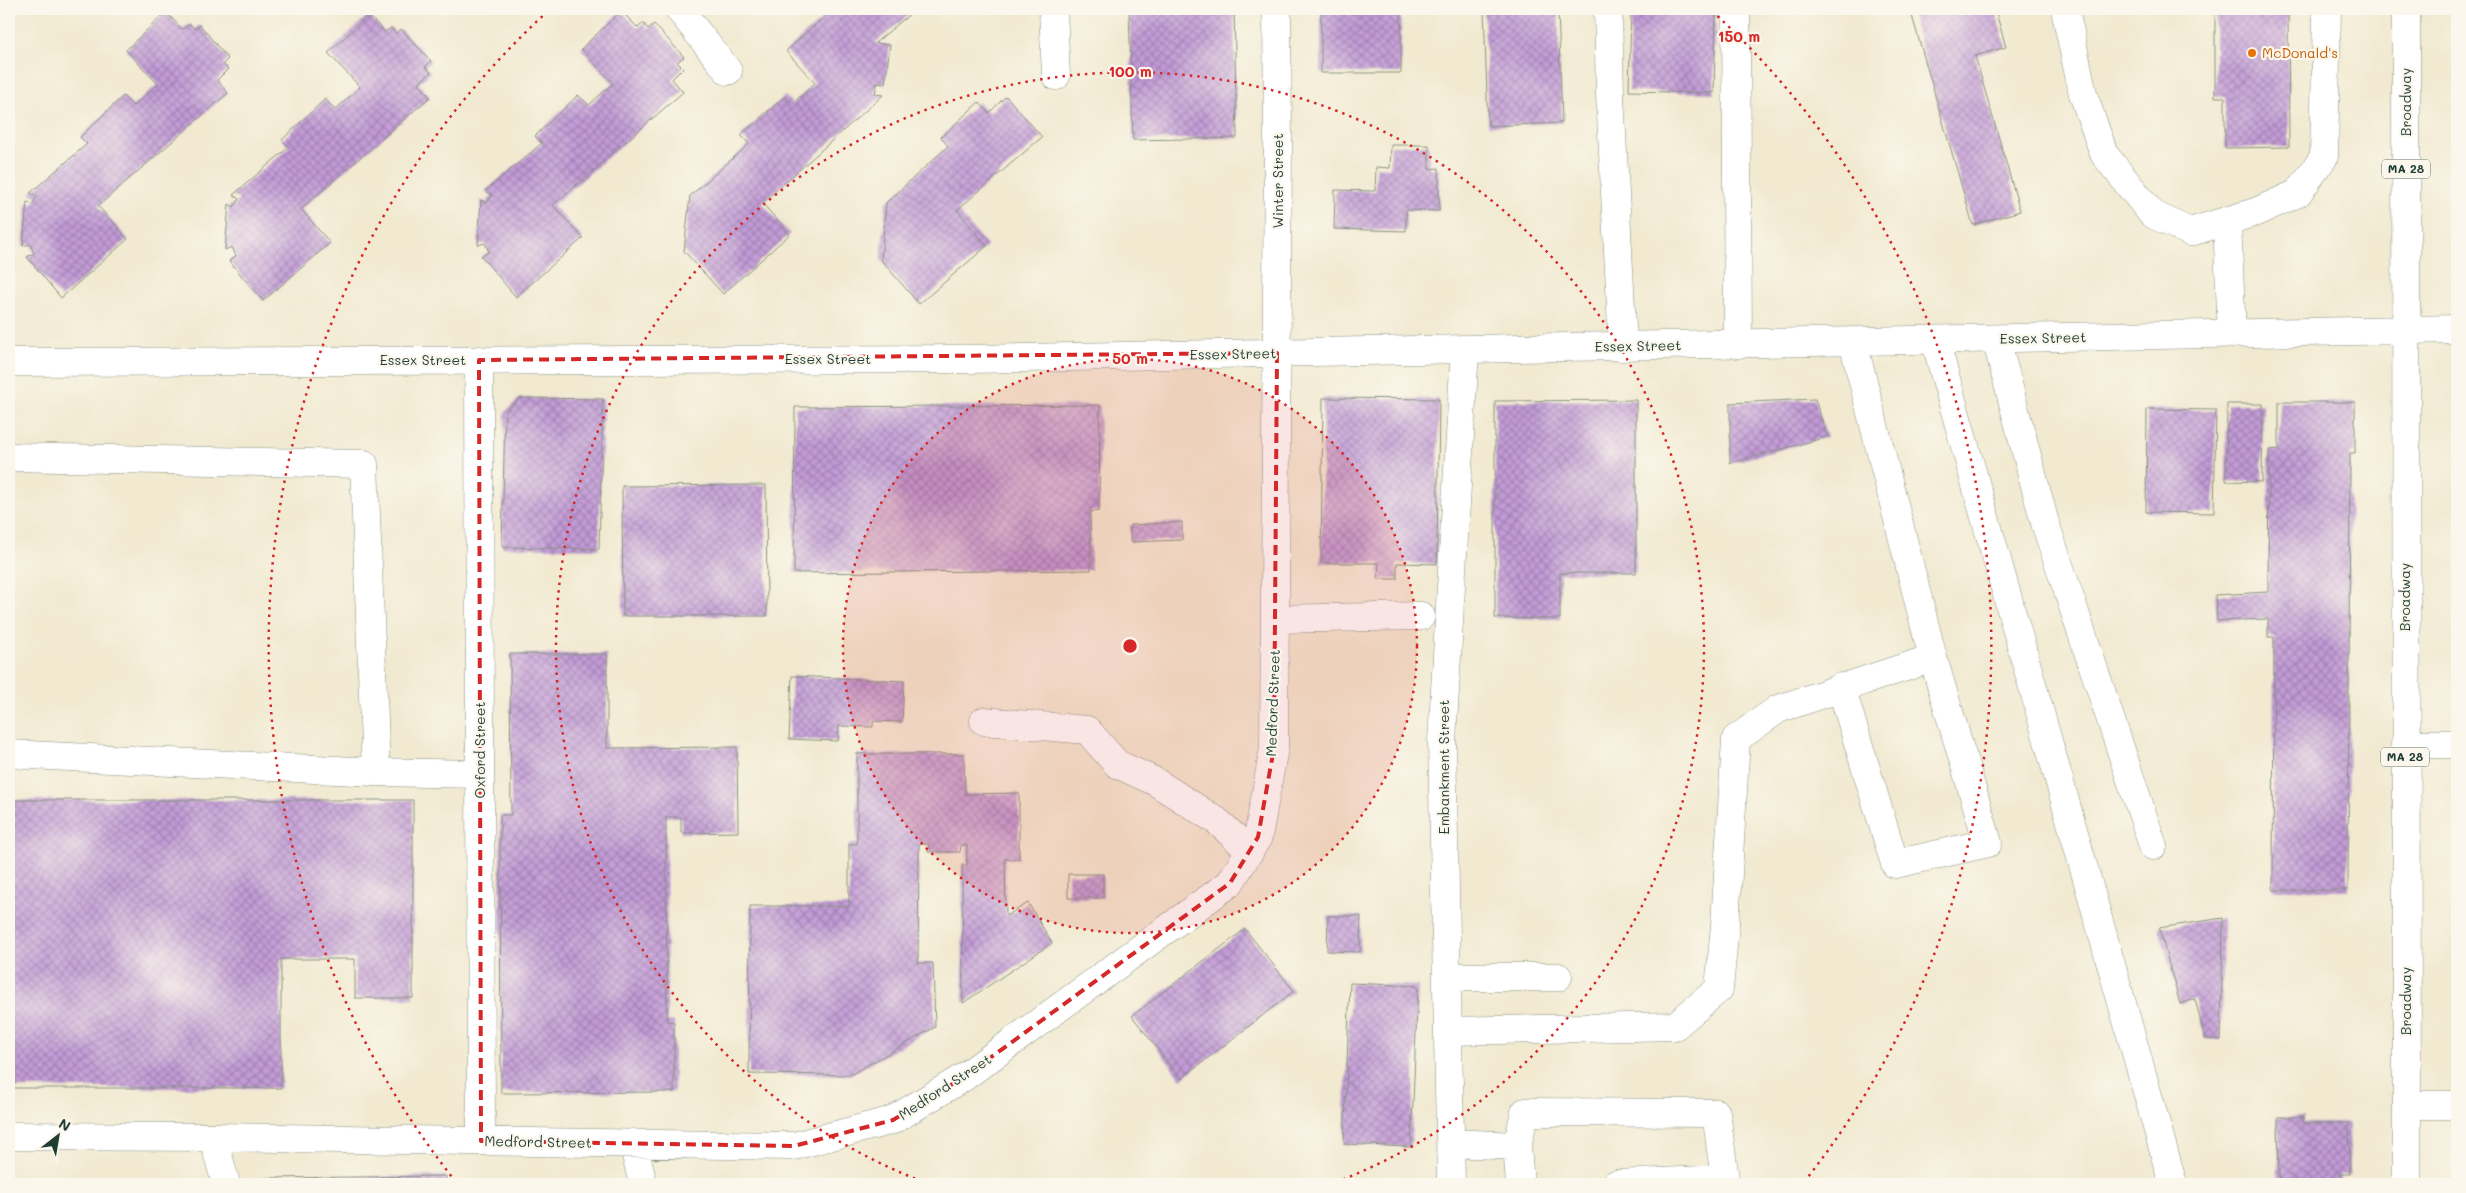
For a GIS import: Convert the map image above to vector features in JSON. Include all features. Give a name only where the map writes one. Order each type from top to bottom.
[{"type":"street","points":[[678,9],[728,71]]},
{"type":"street","points":[[1054,9],[1056,76]]},
{"type":"street","name":"Winter Street","points":[[1277,9],[1277,354]]},
{"type":"street","points":[[1608,9],[1609,67],[1623,347]]},
{"type":"street","points":[[1736,9],[1738,344]]},
{"type":"street","points":[[2064,9],[2083,94],[2104,154],[2152,214],[2190,232],[2228,222],[2298,193],[2324,157],[2326,9]]},
{"type":"street","name":"Broadway","points":[[2406,9],[2405,744],[2407,1184]]},
{"type":"street","points":[[2228,222],[2232,334]]},
{"type":"street","name":"Essex Street","points":[[9,362],[969,359],[1623,347],[2457,328]]},
{"type":"street","points":[[1996,339],[2045,523],[2153,846]]},
{"type":"street","points":[[1935,340],[2173,1184]]},
{"type":"street","points":[[1841,687],[1895,864],[1988,843],[1933,658],[1854,342]]},
{"type":"street","name":"Embankment Street","points":[[1451,1184],[1442,741],[1465,350]]},
{"type":"street","name":"Medford Street","points":[[9,1136],[213,1137],[794,1146],[893,1120],[964,1077],[1230,883],[1258,837],[1274,748],[1277,354]]},
{"type":"street","name":"Oxford Street","points":[[479,360],[481,1141]]},
{"type":"street","points":[[9,457],[364,464],[376,772]]},
{"type":"street","points":[[1275,619],[1421,616]]},
{"type":"street","points":[[1448,1031],[1676,1026],[1719,989],[1725,926],[1736,739],[1778,709],[1933,658]]},
{"type":"street","points":[[984,721],[1087,730],[1117,764],[1154,781],[1217,822],[1250,851]]},
{"type":"street","points":[[2405,744],[2457,744]]},
{"type":"street","points":[[9,754],[376,772],[480,774]]},
{"type":"street","points":[[1448,977],[1558,978]]},
{"type":"street","points":[[2407,1105],[2457,1105]]},
{"type":"street","points":[[1520,1184],[1517,1146],[1525,1112],[1716,1113],[1725,1182],[1616,1184]]},
{"type":"street","points":[[213,1137],[226,1184]]},
{"type":"street","points":[[633,1143],[643,1184]]},
{"type":"street","points":[[1450,1143],[1517,1146]]},
{"type":"highlighted area","points":[[1277,353],[1274,748],[1258,837],[1230,883],[964,1077],[893,1120],[794,1146],[481,1141],[479,360]]},
{"type":"building","points":[[833,9],[916,9],[875,43],[890,45],[885,84],[877,83],[875,94],[883,95],[762,203],[790,234],[723,294],[684,251],[690,196],[749,144],[741,135],[785,96],[792,104],[815,83],[786,51]]},
{"type":"building","points":[[1129,9],[1234,9],[1237,138],[1133,140]]},
{"type":"building","points":[[1321,9],[1401,9],[1401,73],[1321,73]]},
{"type":"building","points":[[1484,9],[1558,9],[1562,123],[1488,126]]},
{"type":"building","points":[[1910,9],[1995,9],[2006,47],[1975,56],[2020,211],[1973,225]]},
{"type":"building","name":"McDonald's","points":[[2215,9],[2288,9],[2289,147],[2225,148],[2225,97],[2215,97]]},
{"type":"building","points":[[1631,10],[1716,11],[1714,93],[1629,91]]},
{"type":"building","points":[[621,11],[638,28],[643,23],[648,29],[654,24],[684,57],[677,62],[683,68],[672,79],[683,92],[553,205],[583,238],[516,297],[481,256],[489,252],[485,243],[478,245],[481,200],[487,203],[492,195],[485,191],[542,143],[535,136],[578,95],[589,105],[613,83],[581,49]]},
{"type":"building","points":[[166,12],[182,29],[190,24],[194,29],[200,25],[228,59],[223,64],[228,69],[217,80],[228,93],[98,206],[128,239],[61,298],[27,257],[34,253],[30,244],[23,246],[27,202],[33,204],[37,196],[30,193],[87,144],[80,137],[123,96],[133,106],[158,84],[126,50]]},
{"type":"building","points":[[368,15],[385,32],[391,28],[396,33],[401,29],[431,61],[425,67],[431,72],[419,83],[430,97],[301,209],[330,243],[263,301],[229,261],[236,256],[232,247],[225,250],[229,204],[234,207],[239,199],[233,195],[289,147],[282,140],[325,99],[335,110],[360,87],[328,53]]},
{"type":"building","points":[[1006,96],[1042,137],[957,210],[987,246],[919,304],[881,260],[886,203],[948,146],[941,137],[979,102],[989,113]]},
{"type":"building","points":[[1391,145],[1429,145],[1429,169],[1439,168],[1439,211],[1406,210],[1406,231],[1334,229],[1335,190],[1375,191],[1376,167],[1390,168]]},
{"type":"building","points":[[520,398],[603,399],[599,549],[502,547],[505,412]]},
{"type":"building","points":[[1323,398],[1439,399],[1437,564],[1397,563],[1397,579],[1378,579],[1379,563],[1321,563]]},
{"type":"building","points":[[1815,399],[1827,437],[1730,463],[1730,403]]},
{"type":"building","points":[[1636,400],[1636,573],[1560,573],[1560,619],[1495,618],[1495,401]]},
{"type":"building","points":[[2279,402],[2355,402],[2355,453],[2350,453],[2348,890],[2273,890],[2274,637],[2268,637],[2268,619],[2217,621],[2215,595],[2268,592],[2269,450],[2279,449]]},
{"type":"building","points":[[2227,404],[2263,404],[2262,482],[2226,481]]},
{"type":"building","points":[[1100,405],[1099,511],[1090,512],[1091,570],[794,573],[795,407]]},
{"type":"building","points":[[2147,409],[2216,410],[2214,513],[2146,512]]},
{"type":"building","points":[[766,485],[767,616],[623,616],[622,486]]},
{"type":"building","points":[[1182,522],[1182,540],[1130,542],[1130,525]]},
{"type":"building","points":[[510,654],[607,654],[607,748],[737,747],[738,832],[681,833],[681,817],[666,817],[667,1021],[674,1022],[674,1092],[501,1093],[500,815],[511,815]]},
{"type":"building","points":[[792,676],[904,681],[902,722],[873,721],[873,727],[839,726],[838,741],[789,739]]},
{"type":"building","points":[[857,754],[964,754],[965,794],[1019,793],[1019,859],[1005,859],[1006,916],[1028,903],[1052,943],[963,1003],[962,865],[967,865],[967,845],[961,845],[960,852],[928,852],[929,844],[919,844],[918,963],[933,963],[935,1027],[850,1075],[749,1074],[750,906],[849,906],[849,844],[857,844]]},
{"type":"building","points":[[9,800],[413,800],[413,998],[355,998],[355,959],[281,959],[281,1088],[9,1088]]},
{"type":"building","points":[[1068,874],[1103,874],[1103,898],[1068,898]]},
{"type":"building","points":[[1328,916],[1361,916],[1360,952],[1327,951]]},
{"type":"building","points":[[2223,918],[2221,1040],[2205,1039],[2195,999],[2180,1004],[2159,928]]},
{"type":"building","points":[[1245,929],[1294,991],[1181,1079],[1132,1016]]},
{"type":"building","points":[[1350,983],[1418,986],[1411,1147],[1344,1144]]},
{"type":"building","points":[[2278,1117],[2303,1117],[2303,1123],[2349,1123],[2350,1174],[2340,1174],[2340,1184],[2279,1184]]},
{"type":"building","points":[[446,1176],[446,1184],[267,1184],[265,1178]]},
{"type":"place","name":"McDonald's","points":[[2252,53]]}]
